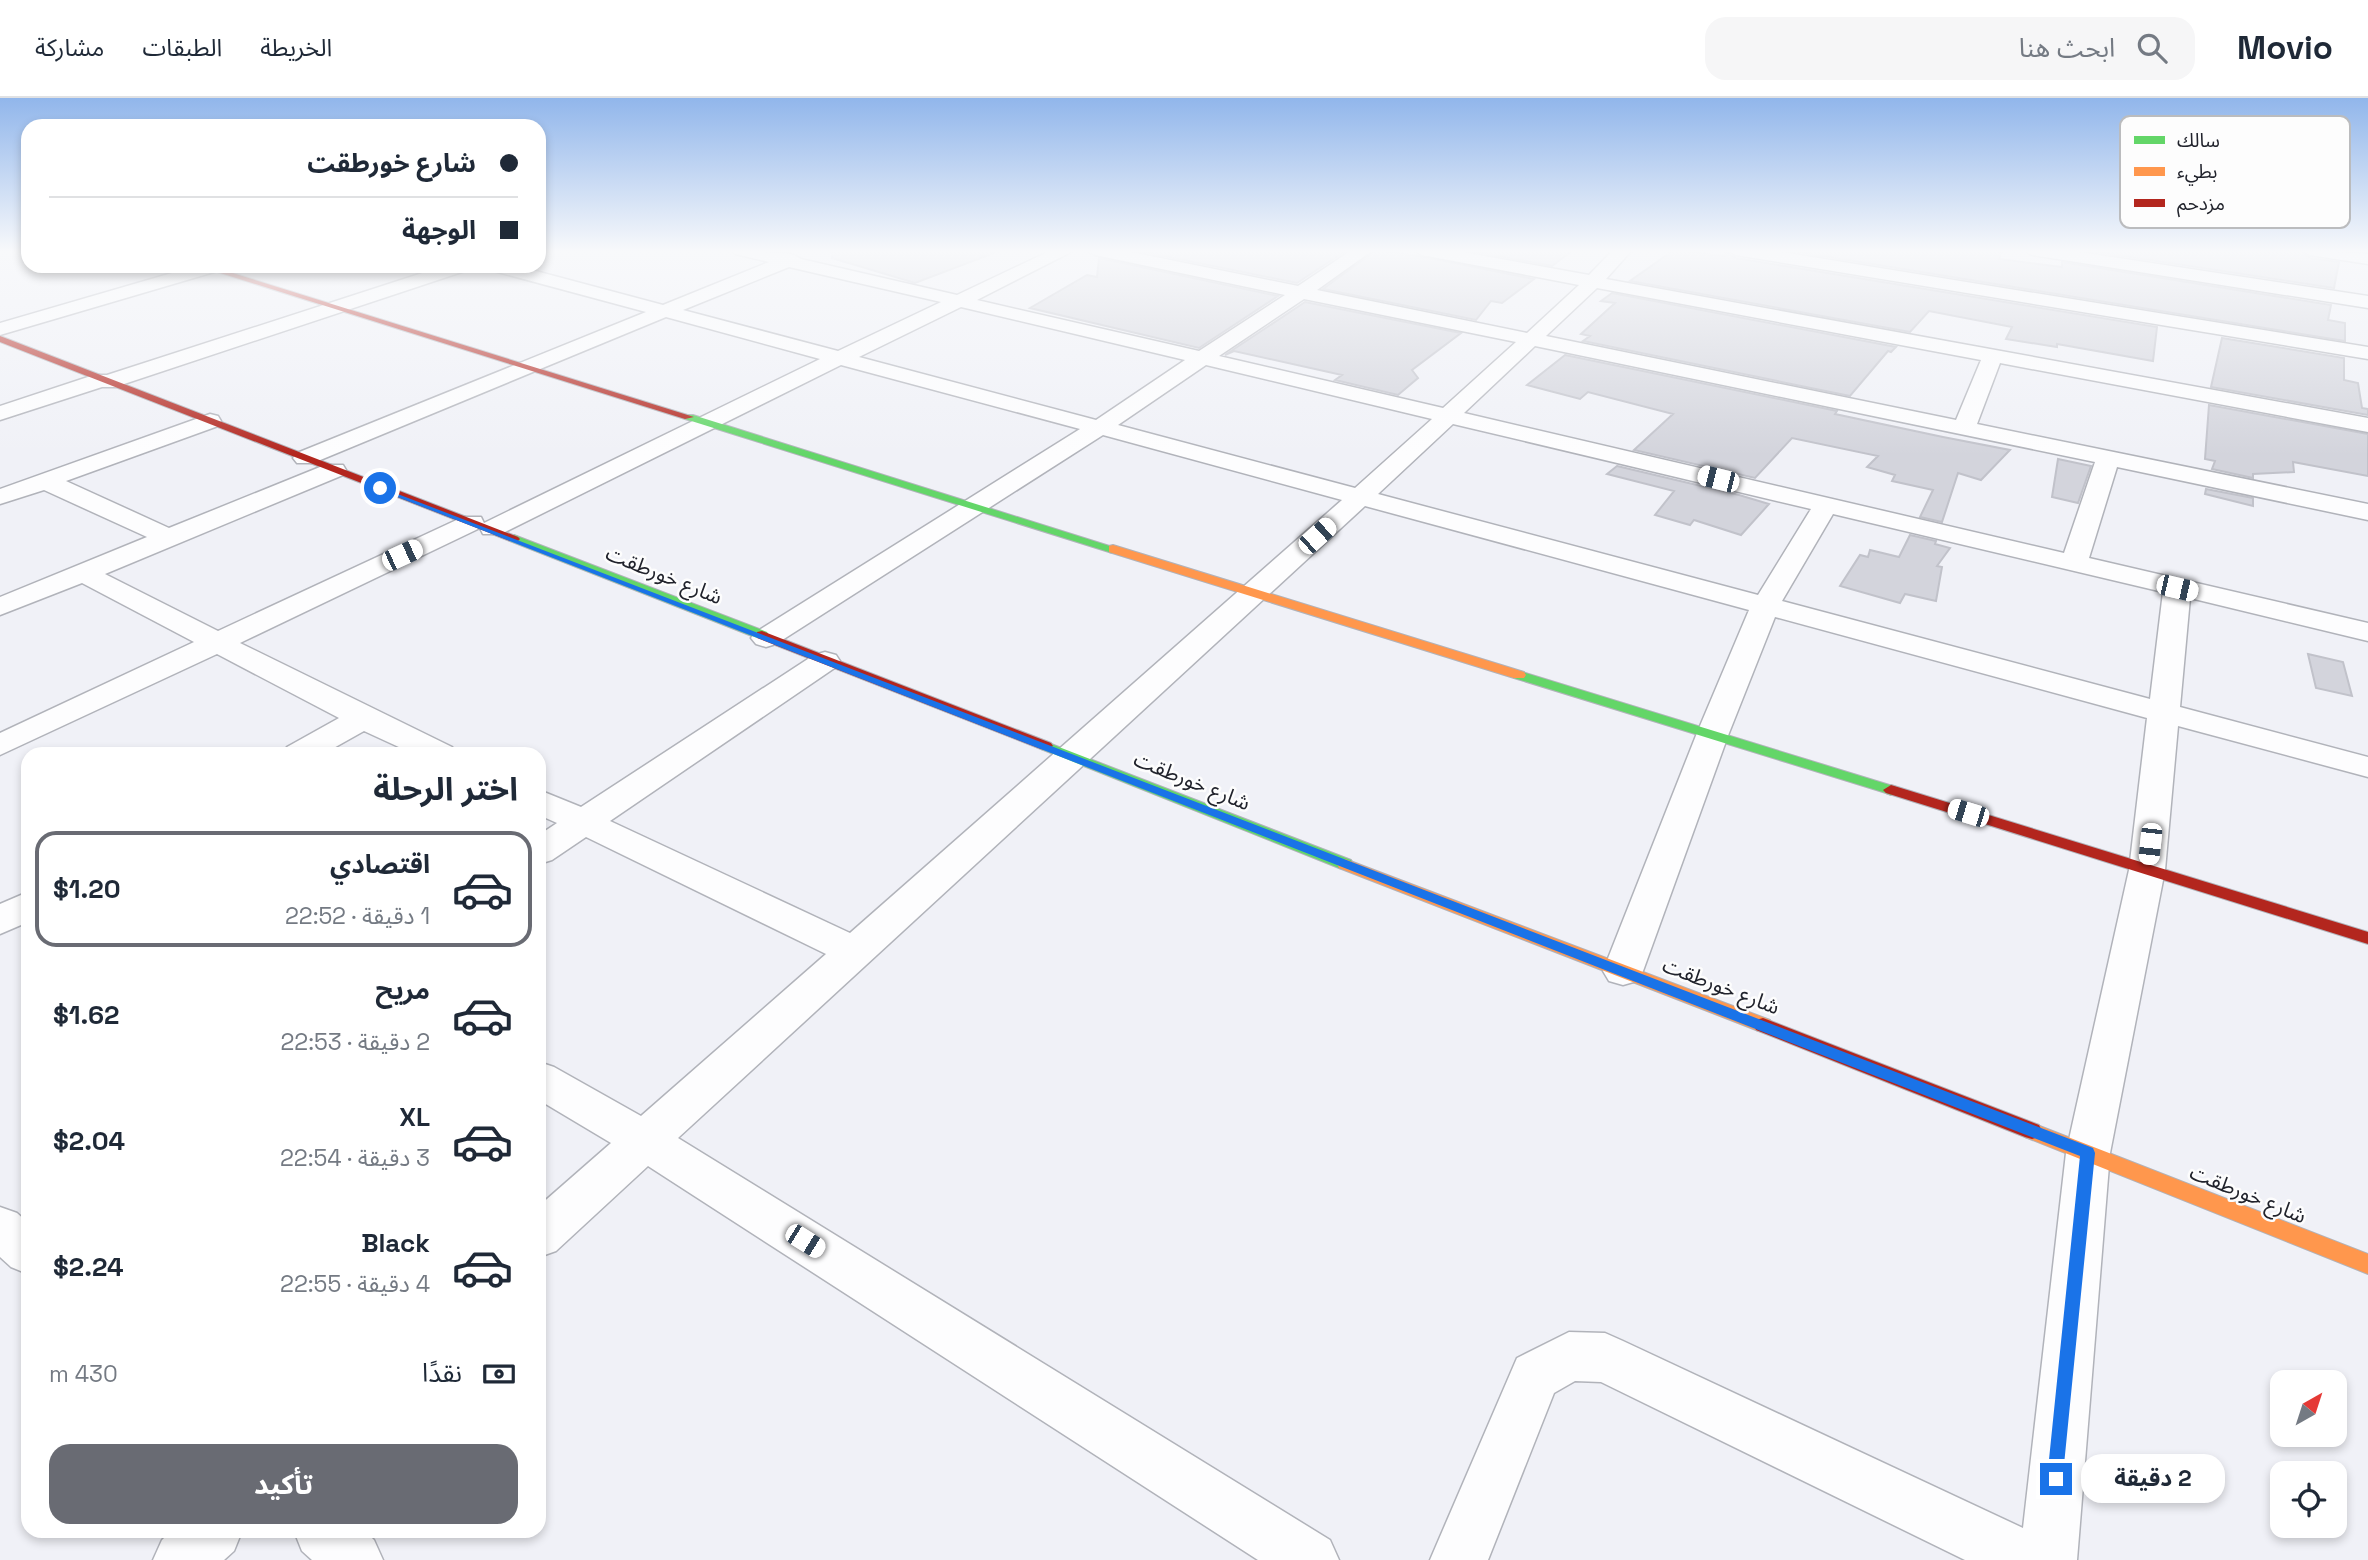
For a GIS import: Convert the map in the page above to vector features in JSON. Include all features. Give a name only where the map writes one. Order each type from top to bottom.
[{"type":"street","points":[[2,338],[59,318]]},
{"type":"street","points":[[0,413],[300,318]]},
{"type":"street","points":[[375,318],[525,367],[2368,938]]},
{"type":"street","points":[[304,458],[644,318]]},
{"type":"street","points":[[694,318],[1358,499],[2368,767]]},
{"type":"street","points":[[0,745],[216,643],[482,526],[928,318]]},
{"type":"street","points":[[1032,318],[2368,632]]},
{"type":"street","points":[[766,638],[1097,429],[1263,318]]},
{"type":"street","points":[[1427,318],[2368,512]]},
{"type":"street","points":[[546,1230],[1358,499],[1554,318]]},
{"type":"street","points":[[1792,318],[2368,425]]},
{"type":"street","points":[[2155,318],[2368,353]]},
{"type":"street","name":"شارع خورطقت","points":[[2,338],[104,381],[1073,756],[2368,1264]]},
{"type":"street","points":[[1964,428],[1993,355]]},
{"type":"street","points":[[0,497],[210,421]]},
{"type":"street","points":[[2074,564],[2108,458]]},
{"type":"street","points":[[0,607],[334,470]]},
{"type":"street","points":[[45,481],[169,538]]},
{"type":"street","points":[[1623,971],[1713,733],[1765,607],[1826,504]]},
{"type":"street","points":[[83,573],[363,718],[425,747]]},
{"type":"street","points":[[2048,1560],[2088,1153],[2147,870],[2177,588]]},
{"type":"street","points":[[546,848],[825,661]]},
{"type":"street","points":[[311,747],[363,718]]},
{"type":"street","points":[[546,804],[857,952]]},
{"type":"street","points":[[0,921],[21,909]]},
{"type":"street","points":[[546,1083],[644,1140],[1310,1560]]},
{"type":"street","points":[[0,1228],[21,1246]]},
{"type":"street","points":[[1459,1560],[1535,1376],[1569,1356],[1605,1358],[2027,1560]]},
{"type":"street","points":[[182,1560],[207,1538]]},
{"type":"street","points":[[330,1538],[354,1560]]},
{"type":"building","points":[[1073,318],[1244,318],[1199,348]]},
{"type":"building","points":[[1281,318],[1387,318],[1461,333],[1412,370],[1418,378],[1398,395],[1335,380],[1342,375],[1234,351],[1225,355]]},
{"type":"building","points":[[1598,318],[1745,318],[1896,347],[1891,352],[1888,351],[1850,396],[1583,341],[1590,336],[1581,334]]},
{"type":"building","points":[[1834,318],[1922,318],[1910,332]]},
{"type":"building","points":[[1966,318],[2103,318],[2157,327],[2153,361],[2057,344],[2057,347],[2006,339],[2012,327]]},
{"type":"building","points":[[2205,318],[2328,318],[2345,323],[2345,341]]},
{"type":"building","points":[[2222,338],[2344,358],[2344,380],[2358,383],[2362,408],[2368,409],[2368,415],[2211,387]]},
{"type":"building","points":[[1565,355],[2010,450],[1981,480],[1958,473],[1942,522],[1920,517],[1933,490],[1892,481],[1895,475],[1867,467],[1878,456],[1792,438],[1755,478],[1634,450],[1673,414],[1588,392],[1580,399],[1527,385]]},
{"type":"building","points":[[2209,405],[2368,434],[2368,476],[2293,462],[2294,472],[2253,474],[2253,478],[2212,469],[2215,461],[2205,459]]},
{"type":"building","points":[[2058,459],[2091,466],[2078,503],[2052,497]]},
{"type":"building","points":[[1617,466],[1769,504],[1741,535],[1694,520],[1690,525],[1655,515],[1674,491],[1607,474]]},
{"type":"building","points":[[2206,489],[2253,498],[2253,506],[2205,494]]},
{"type":"building","points":[[1910,535],[1936,541],[1935,544],[1950,548],[1937,566],[1942,567],[1936,601],[1905,594],[1900,603],[1840,586],[1860,555],[1868,557],[1870,550],[1899,557]]},
{"type":"building","points":[[2308,654],[2343,662],[2352,696],[2316,688]]},
{"type":"traffic: fast","points":[[689,417],[1113,549]]},
{"type":"traffic: fast","points":[[514,539],[762,635]]},
{"type":"traffic: fast","points":[[1519,675],[1891,790]]},
{"type":"traffic: fast","points":[[1046,746],[1345,864]]},
{"type":"traffic: slow","points":[[1113,549],[1519,675]]},
{"type":"traffic: slow","points":[[1345,864],[1763,1025]]},
{"type":"traffic: slow","points":[[2032,1131],[2368,1264]]},
{"type":"traffic: jam","points":[[370,318],[689,417]]},
{"type":"traffic: jam","points":[[0,339],[514,539]]},
{"type":"traffic: jam","points":[[762,635],[1046,746]]},
{"type":"traffic: jam","points":[[1891,790],[2368,938]]},
{"type":"traffic: jam","points":[[1763,1025],[2032,1131]]},
{"type":"route","points":[[380,488],[492,529],[1391,883],[1675,990],[2088,1153],[2056,1479]]}]
